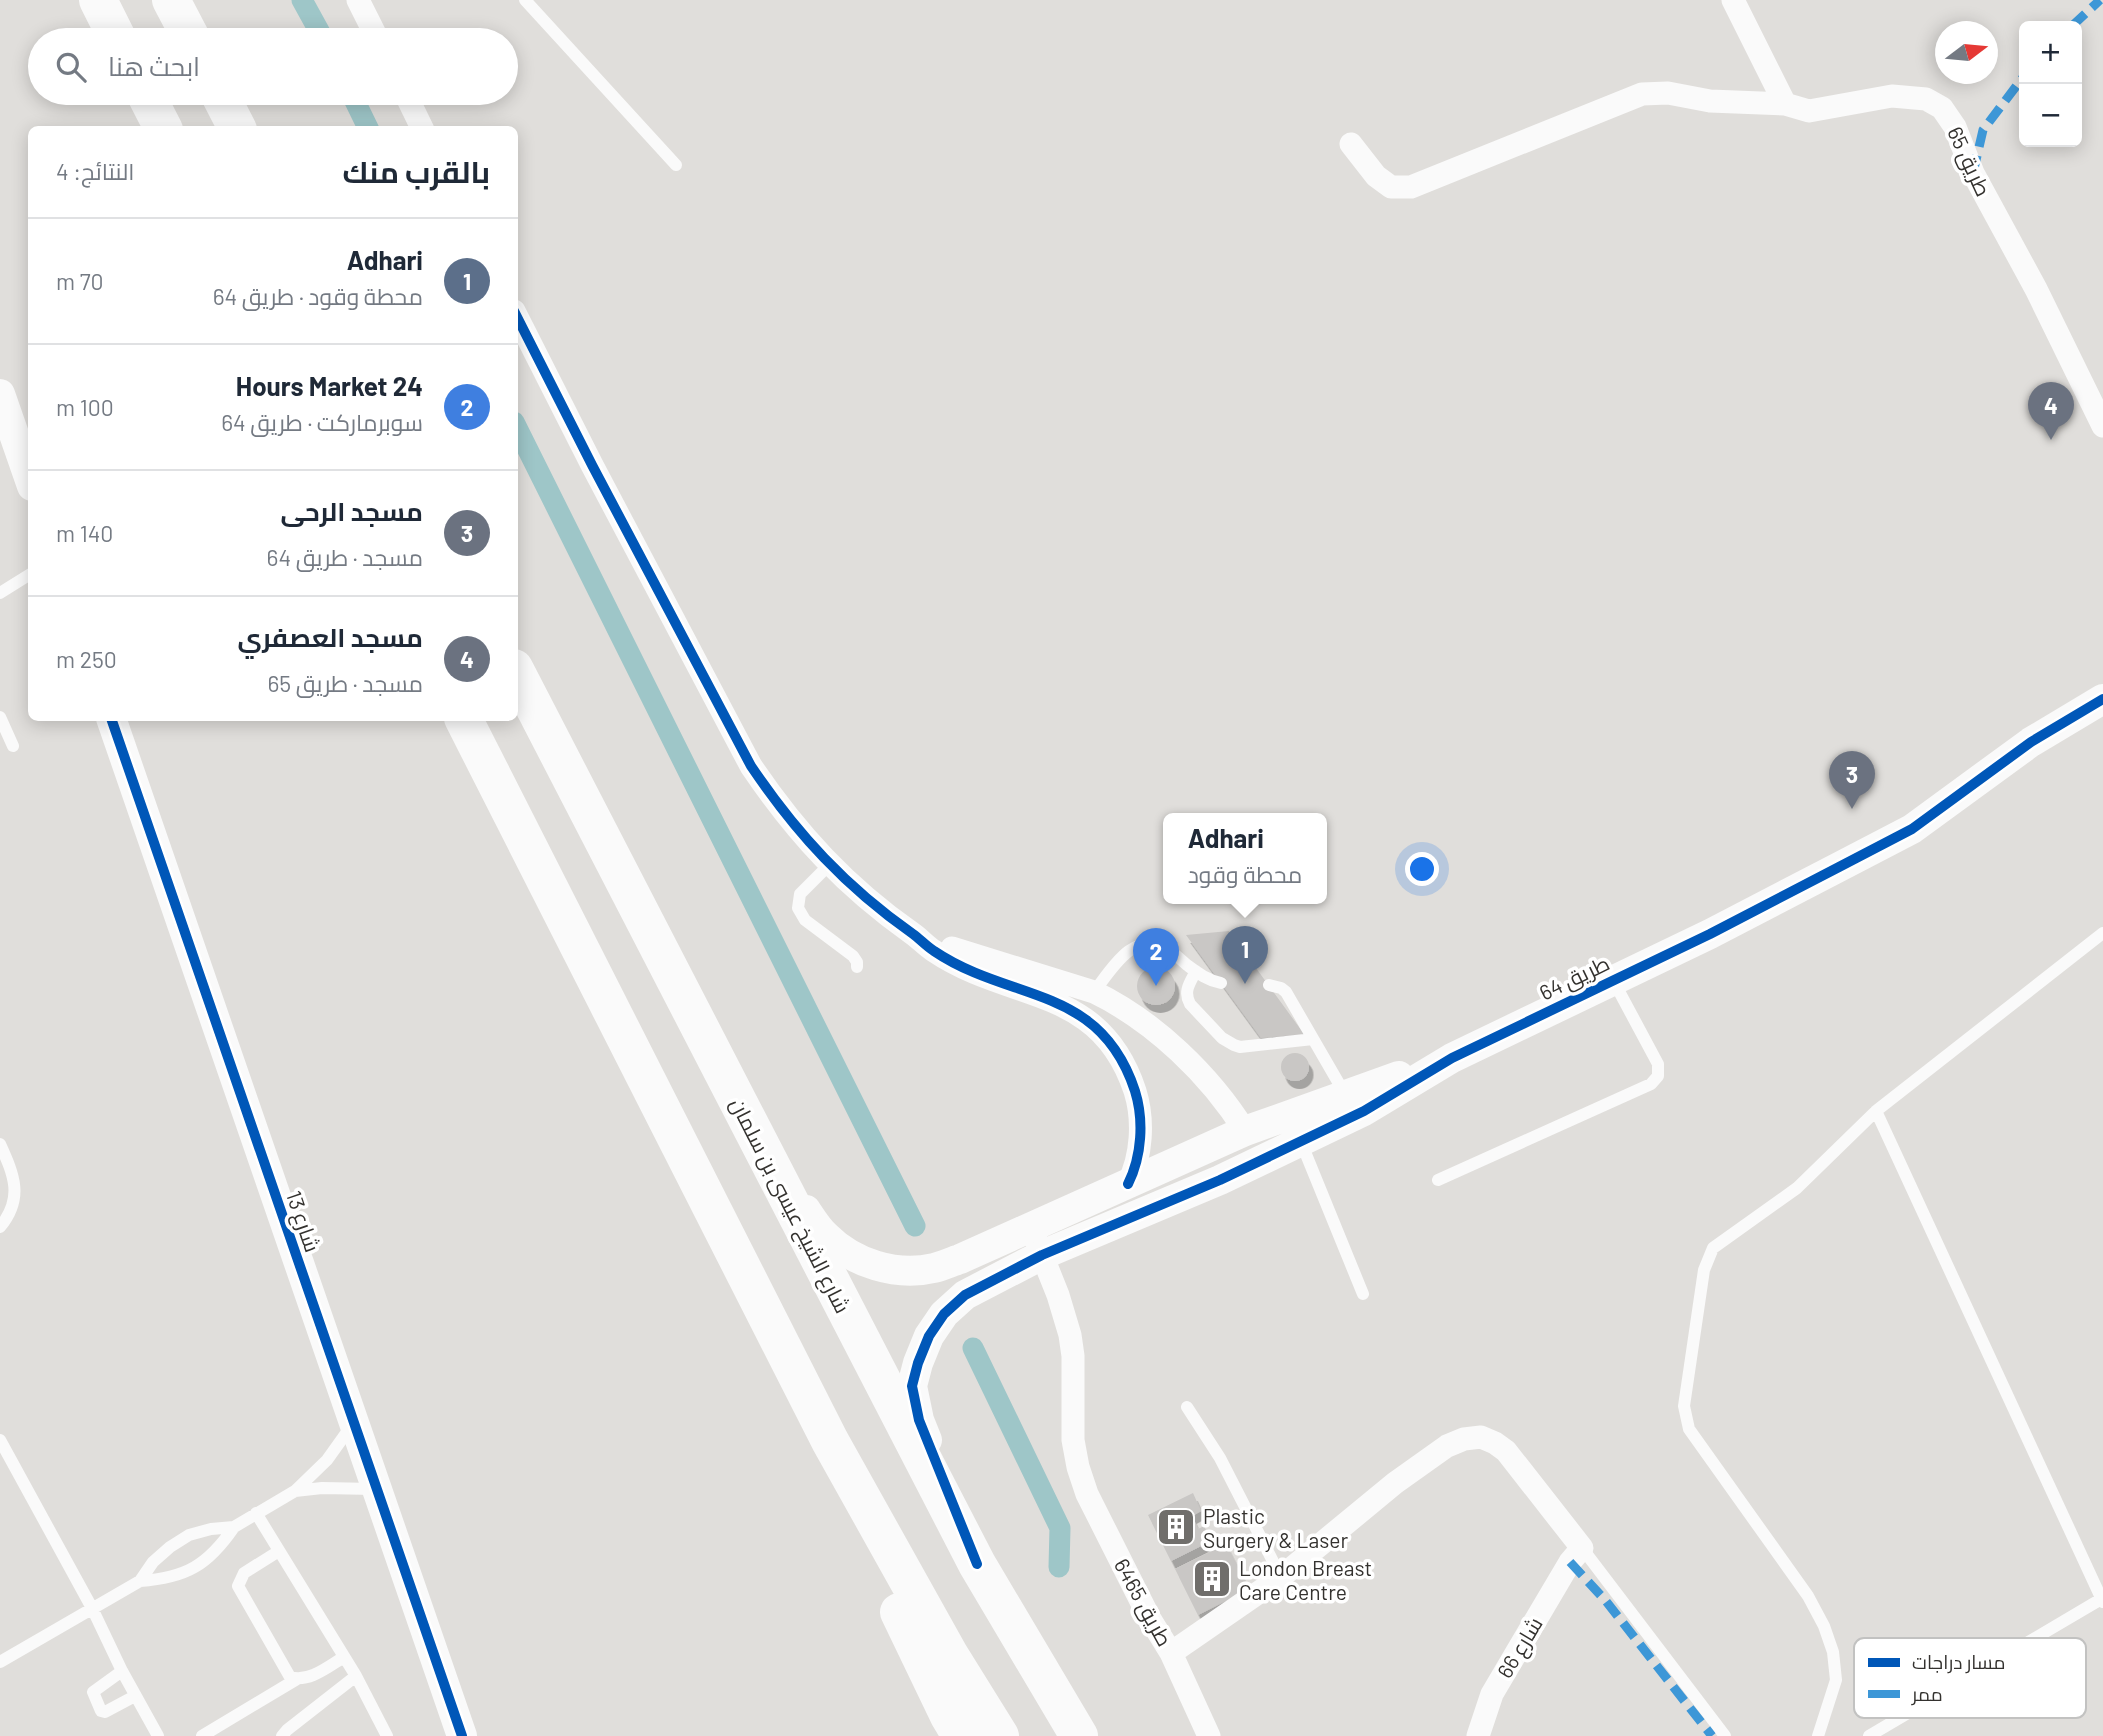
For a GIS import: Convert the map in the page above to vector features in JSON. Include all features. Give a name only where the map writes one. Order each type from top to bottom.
[{"type":"highway","points":[[98,0],[112,28]]},
{"type":"highway","points":[[171,0],[186,28]]},
{"type":"highway","points":[[151,105],[162,126]]},
{"type":"highway","points":[[225,105],[236,126]]},
{"type":"highway","name":"شارع الشيخ عيسى بن سلمان","points":[[518,676],[977,1564],[1079,1736]]},
{"type":"highway","points":[[465,721],[830,1441],[949,1654],[1000,1736]]},
{"type":"highway","points":[[830,1441],[884,1581],[915,1649],[961,1736]]},
{"type":"street","points":[[358,0],[372,28]]},
{"type":"street","points":[[1733,0],[1786,104]]},
{"type":"street","name":"طريق 65","points":[[1351,144],[1376,176],[1391,187],[1411,187],[1642,94],[1668,93],[1710,101],[1786,104],[1809,111],[1892,96],[1926,99],[1942,108],[1955,127],[1973,173],[2036,289],[2103,426]]},
{"type":"street","points":[[411,105],[421,126]]},
{"type":"street","points":[[518,319],[751,766],[774,801],[829,865],[863,897],[932,950],[999,983],[1060,1004],[1093,1024],[1118,1055],[1129,1075],[1137,1099],[1141,1124],[1139,1149],[1134,1172],[1128,1184]]},
{"type":"street","points":[[0,394],[28,474]]},
{"type":"street","name":"طريق 64","points":[[977,1564],[919,1420],[912,1386],[929,1336],[944,1314],[965,1295],[1042,1255],[1220,1180],[1364,1111],[1452,1058],[1721,928],[1912,829],[2031,742],[2103,699]]},
{"type":"street","name":"شارع 13","points":[[112,721],[462,1736]]},
{"type":"street","points":[[916,936],[1112,1000],[1169,1043],[1217,1093],[1233,1112],[1261,1160]]},
{"type":"street","points":[[1078,1013],[1094,992]]},
{"type":"street","name":"طريق 64","points":[[766,1158],[825,1236],[848,1254],[875,1266],[904,1271],[933,1268],[1031,1228],[1245,1131],[1452,1058]]},
{"type":"street","name":"طريق 6465","points":[[1031,1228],[1058,1294],[1070,1335],[1073,1356],[1073,1440],[1078,1467],[1087,1494],[1150,1619],[1171,1653],[1281,1577],[1447,1446],[1464,1439],[1481,1437],[1506,1451],[1576,1555]]},
{"type":"street","name":"شارع 66","points":[[1478,1736],[1492,1694],[1576,1555]]},
{"type":"street","points":[[1171,1653],[1209,1736]]},
{"type":"lane","points":[[525,0],[676,165]]},
{"type":"lane","points":[[0,593],[28,576]]},
{"type":"lane","points":[[0,717],[13,746]]},
{"type":"lane","points":[[829,865],[800,894],[798,908],[805,920],[853,956],[857,967]]},
{"type":"lane","points":[[1818,1736],[1836,1680],[1833,1652],[1824,1626],[1808,1595],[1689,1429],[1684,1406],[1704,1270],[1713,1248],[1797,1188],[1876,1111],[2103,933]]},
{"type":"lane","points":[[1094,992],[1124,954],[1143,944],[1165,948],[1208,979],[1221,983]]},
{"type":"lane","points":[[1196,971],[1188,986],[1187,998],[1227,1043],[1241,1047],[1313,1039]]},
{"type":"lane","points":[[1438,1180],[1651,1084],[1658,1076],[1658,1064],[1613,980]]},
{"type":"lane","points":[[1269,985],[1286,992],[1345,1094]]},
{"type":"lane","points":[[1876,1111],[2102,1599],[2036,1638]]},
{"type":"lane","points":[[1300,1141],[1363,1294]]},
{"type":"lane","points":[[0,1144],[13,1173],[15,1188],[13,1204],[0,1227]]},
{"type":"lane","points":[[1187,1407],[1220,1458],[1281,1577]]},
{"type":"lane","points":[[0,1662],[140,1581],[153,1562],[189,1535],[233,1527],[295,1491],[327,1460],[353,1423]]},
{"type":"lane","points":[[0,1440],[158,1736]]},
{"type":"lane","points":[[295,1491],[349,1487],[376,1489]]},
{"type":"lane","points":[[256,1513],[356,1676],[387,1736]]},
{"type":"lane","points":[[140,1581],[163,1580],[185,1573],[221,1546],[233,1527]]},
{"type":"lane","points":[[279,1551],[244,1573],[238,1586],[290,1677],[297,1679]]},
{"type":"lane","points":[[1576,1555],[1725,1736]]},
{"type":"lane","points":[[202,1736],[297,1679],[307,1677],[344,1657]]},
{"type":"lane","points":[[122,1671],[93,1692],[101,1711],[105,1712],[135,1696]]},
{"type":"lane","points":[[282,1736],[356,1676]]},
{"type":"lane","points":[[1869,1736],[1900,1718]]},
{"type":"building","points":[[1229,931],[1304,1034],[1261,1038],[1186,935]]},
{"type":"building","points":[[1156,967],[1169,973],[1175,986],[1169,999],[1156,1005],[1143,999],[1137,986],[1143,973]]},
{"type":"building","points":[[1295,1053],[1305,1057],[1309,1067],[1305,1077],[1295,1081],[1285,1077],[1281,1067],[1285,1057]]},
{"type":"building","name":"Plastic Surgery & Laser","points":[[1193,1493],[1201,1511],[1192,1516],[1198,1529],[1204,1526],[1211,1541],[1171,1561],[1148,1515]]},
{"type":"building","name":"London Breast Care Centre","points":[[1226,1544],[1249,1589],[1198,1615],[1175,1569]]},
{"type":"waterway","points":[[302,0],[317,28]]},
{"type":"waterway","points":[[357,105],[367,126]]},
{"type":"waterway","points":[[518,430],[915,1226]]},
{"type":"waterway","points":[[973,1348],[1060,1528],[1059,1567]]},
{"type":"marked path","points":[[2077,21],[2100,0]]},
{"type":"marked path","points":[[1973,173],[1983,130],[2019,83]]},
{"type":"marked path","points":[[1570,1562],[1605,1600],[1712,1736]]},
{"type":"cycle path","points":[[518,319],[751,766],[768,791],[805,837],[844,878],[931,949],[963,968],[1050,1000],[1076,1013],[1100,1031],[1119,1056],[1138,1102],[1139,1150],[1128,1184]]},
{"type":"cycle path","points":[[977,1564],[919,1420],[912,1386],[929,1336],[944,1314],[965,1295],[1042,1255],[1220,1180],[1364,1111],[1452,1058],[1710,934],[1912,829],[2031,742],[2103,699]]},
{"type":"cycle path","points":[[112,721],[462,1736]]},
{"type":"place","name":"مسجد العصفري","points":[[2051,440]]},
{"type":"place","name":"مسجد الرحى","points":[[1852,809]]},
{"type":"place","name":"Adhari","points":[[1245,984]]},
{"type":"place","name":"24 Hours Market","points":[[1156,986]]},
{"type":"place","name":"Plastic Surgery & Laser","points":[[1176,1527]]},
{"type":"place","name":"London Breast Care Centre","points":[[1212,1579]]}]
